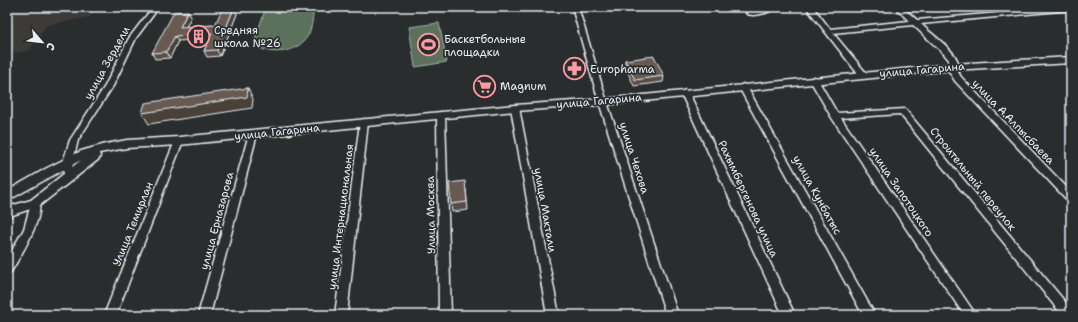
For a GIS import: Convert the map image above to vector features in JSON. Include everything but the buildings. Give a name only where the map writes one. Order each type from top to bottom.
[{"type":"main road","name":"улица Гагарина","points":[[7,197],[69,161],[98,150],[128,144],[179,141],[515,108],[603,102],[953,67],[1071,60]]},
{"type":"main road","name":"улица Гагарина","points":[[7,212],[35,203],[90,158],[99,153],[128,144]]},
{"type":"main road","points":[[39,179],[48,182],[52,190]]},
{"type":"street","name":"улица Зердели","points":[[68,176],[67,170],[74,140],[109,86],[133,38],[156,7]]},
{"type":"street","name":"улица Чехова","points":[[575,7],[603,102],[672,315]]},
{"type":"street","points":[[749,13],[768,10],[766,7]]},
{"type":"street","points":[[809,7],[864,76]]},
{"type":"street","name":"улица А.Алпысбаева","points":[[898,7],[947,52],[953,60],[953,72],[958,80],[1071,198]]},
{"type":"street","points":[[828,31],[1071,8]]},
{"type":"street","name":"улица Запотоцкого","points":[[814,80],[835,116],[970,315]]},
{"type":"street","name":"улица Кунбатыс","points":[[743,87],[869,315]]},
{"type":"street","name":"Рахымбергенова улица","points":[[685,93],[789,315]]},
{"type":"street","name":"улица Мактали","points":[[515,108],[553,315]]},
{"type":"street","name":"Строительный переулок","points":[[835,116],[902,111],[1069,315]]},
{"type":"street","name":"Улица Москва","points":[[440,115],[445,315]]},
{"type":"street","name":"улица Интернациональная","points":[[341,315],[364,122]]},
{"type":"street","name":"улица Ерназарова","points":[[204,315],[253,134]]},
{"type":"street","name":"Улица Темирлан","points":[[110,315],[179,141]]},
{"type":"street","points":[[7,269],[32,223],[35,213],[35,203]]},
{"type":"shaded area","points":[[7,7],[97,7],[90,17],[47,25],[29,51],[7,53]]},
{"type":"green space","points":[[266,7],[314,7],[310,31],[303,42],[290,50],[276,52],[256,46],[254,42]]},
{"type":"green space","name":"Баскетбольные площадки","points":[[439,23],[447,62],[415,67],[409,27]]},
{"type":"place","name":"Средняя школа №26","points":[[198,36]]},
{"type":"place","name":"Баскетбольные площадки","points":[[428,45]]},
{"type":"place","name":"Europharma","points":[[575,69]]},
{"type":"place","name":"Magnum","points":[[485,86]]}]
